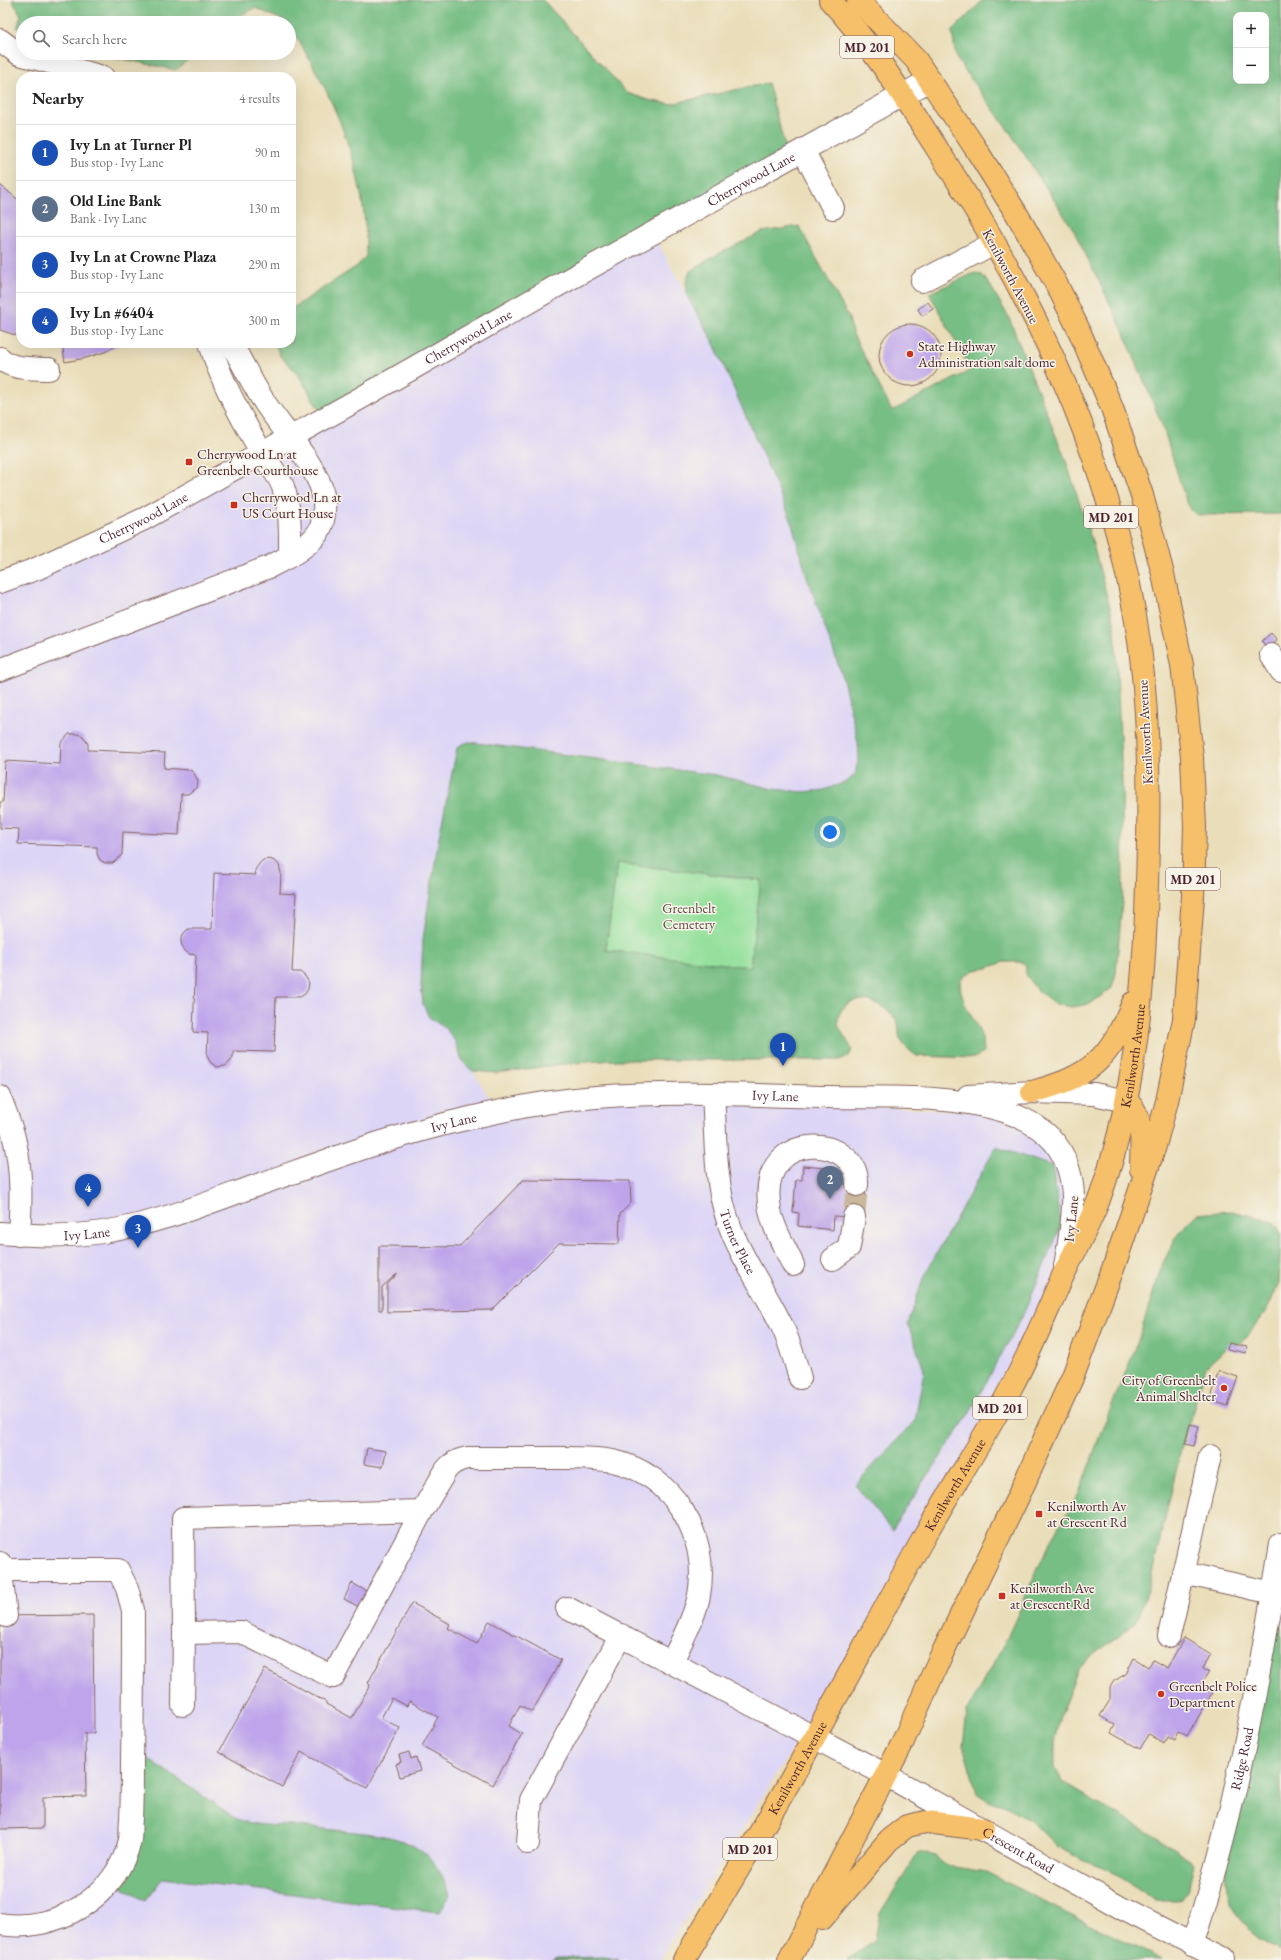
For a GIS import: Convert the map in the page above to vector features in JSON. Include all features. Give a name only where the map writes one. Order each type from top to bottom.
[{"type":"main road","name":"MD 201","points":[[830,0],[844,14],[903,95]]},
{"type":"main road","name":"MD 201","points":[[790,1958],[901,1746],[939,1660],[1018,1497],[1073,1376],[1114,1266],[1155,1146],[1177,1058],[1184,1019],[1190,954],[1194,820],[1192,757],[1182,665],[1163,574],[1142,495],[1095,368],[1059,289],[1018,216],[916,60],[858,0]]},
{"type":"main road","name":"Kenilworth Avenue","points":[[684,1960],[815,1737],[926,1535],[1010,1390],[1037,1335],[1063,1275],[1080,1243],[1097,1203],[1111,1162],[1126,1102],[1135,1047],[1141,986],[1147,871],[1148,759],[1141,658],[1134,615],[1121,554],[1097,467],[1059,369],[994,243],[958,181],[903,95]]},
{"type":"main road","points":[[1032,1092],[1056,1085],[1081,1074],[1095,1064],[1109,1049],[1120,1033],[1141,986]]},
{"type":"main road","points":[[1126,1102],[1132,1106],[1137,1115],[1140,1130],[1140,1191]]},
{"type":"main road","points":[[790,1958],[863,1868],[898,1832],[907,1826],[926,1822],[983,1829]]},
{"type":"street","points":[[0,40],[16,52]]},
{"type":"street","points":[[41,60],[85,72]]},
{"type":"street","name":"Cherrywood Lane","points":[[0,582],[50,563],[144,519],[290,438],[555,287],[930,80]]},
{"type":"street","points":[[803,150],[833,208]]},
{"type":"street","points":[[922,281],[994,243]]},
{"type":"street","points":[[212,348],[217,364],[262,453],[283,486],[289,508],[290,556]]},
{"type":"street","points":[[0,670],[269,567],[290,556],[309,543],[321,528],[324,497],[319,482],[266,404],[233,348]]},
{"type":"street","points":[[0,358],[4,362],[18,367],[49,369]]},
{"type":"street","name":"Ivy Lane","points":[[9,1234],[75,1235],[116,1229],[158,1220],[344,1155],[432,1127],[504,1110],[563,1100],[661,1093],[923,1099],[1032,1092],[1094,1094],[1126,1102]]},
{"type":"street","name":"Turner Place","points":[[713,1094],[721,1192],[728,1220],[744,1258],[782,1326],[800,1378]]},
{"type":"street","name":"Ivy Lane","points":[[923,1099],[976,1105],[1006,1112],[1035,1126],[1054,1141],[1066,1162],[1071,1175],[1074,1190],[1072,1223],[1063,1275]]},
{"type":"street","points":[[1,1104],[15,1141],[21,1209],[9,1234]]},
{"type":"street","points":[[794,1265],[772,1217],[769,1202],[770,1175],[775,1165],[784,1155],[795,1150],[808,1147],[823,1147],[835,1151],[846,1158],[854,1172],[857,1185]]},
{"type":"street","points":[[833,1259],[848,1247],[851,1240],[854,1217]]},
{"type":"street","points":[[1169,1636],[1210,1456]]},
{"type":"street","points":[[184,1633],[241,1632],[333,1677],[422,1511],[449,1466],[467,1458],[592,1458],[613,1462],[632,1468],[659,1483],[682,1507],[697,1543],[700,1557],[701,1581],[699,1596],[695,1610],[672,1662]]},
{"type":"street","points":[[183,1705],[184,1633],[182,1518],[422,1511]]},
{"type":"street","name":"Ridge Road","points":[[1192,1946],[1228,1815],[1258,1680],[1281,1544]]},
{"type":"street","points":[[0,1924],[30,1926],[52,1921],[78,1909],[96,1895],[110,1880],[122,1860],[130,1839],[132,1762],[133,1610],[127,1588],[118,1570],[0,1568],[6,1616]]},
{"type":"street","points":[[1183,1573],[1273,1593]]},
{"type":"street","name":"Crescent Road","points":[[567,1608],[886,1775],[1192,1946],[1223,1960]]},
{"type":"street","points":[[528,1843],[531,1800],[621,1636]]},
{"type":"shaded area","points":[[652,233],[712,339],[790,517],[808,580],[842,675],[858,742],[859,758],[855,774],[848,781],[837,786],[824,790],[804,792],[773,789],[716,775],[602,759],[469,742],[462,744],[457,748],[439,837],[423,939],[421,985],[423,1004],[429,1017],[446,1029],[455,1041],[457,1050],[468,1067],[473,1071],[498,1112],[596,1097],[1006,1112],[1066,1162],[1063,1275],[926,1535],[660,1960],[619,1960],[604,1957],[551,1960],[2,1960],[0,1959],[0,582],[36,569]]},
{"type":"green space","points":[[12,0],[543,0],[627,93],[652,101],[670,104],[768,83],[788,158],[324,418],[298,374],[280,356],[277,348],[296,348],[296,306],[357,266],[366,256],[365,225],[361,195],[345,136],[334,107],[296,37],[296,16],[273,16],[255,8],[241,16],[21,15]]},
{"type":"green space","points":[[983,0],[1281,0],[1281,514],[1197,515],[1192,511],[1186,501],[1163,427],[1122,328],[1073,229],[1011,134],[956,58],[952,31]]},
{"type":"green space","points":[[128,60],[188,60],[176,70]]},
{"type":"green space","points":[[799,226],[849,318],[852,332],[892,411],[971,370],[929,293],[975,273],[982,275],[990,285],[1009,318],[1066,461],[1092,541],[1115,626],[1122,780],[1123,892],[1116,973],[1112,988],[1090,1004],[1072,1007],[1055,1004],[1036,989],[1026,975],[1026,966],[1021,962],[1004,962],[987,968],[974,970],[960,979],[963,1000],[976,1024],[983,1042],[984,1053],[974,1058],[917,1056],[901,1041],[897,1021],[891,1013],[878,1004],[863,1000],[856,1000],[844,1007],[838,1019],[840,1029],[852,1050],[849,1056],[839,1060],[613,1060],[563,1064],[496,1073],[473,1071],[462,1061],[455,1041],[446,1029],[429,1017],[423,1004],[421,985],[423,939],[439,837],[457,748],[462,744],[469,742],[716,775],[773,789],[804,792],[824,790],[848,781],[855,774],[859,758],[858,742],[842,675],[808,580],[790,517],[712,339],[687,296],[686,281],[690,271],[714,256],[762,232]],"holes":[[[617,863],[761,880],[750,967],[606,950]]]},
{"type":"green space","name":"Greenbelt Cemetery","points":[[617,863],[761,880],[750,968],[606,950]]},
{"type":"green space","points":[[996,1147],[1052,1166],[1061,1226],[1023,1315],[967,1417],[892,1530],[855,1485],[915,1421],[924,1370],[908,1324],[924,1276]]},
{"type":"green space","points":[[1231,1211],[1274,1222],[1281,1233],[1279,1282],[1269,1306],[1250,1333],[1240,1343],[1227,1347],[1206,1367],[1182,1446],[1148,1590],[1136,1620],[1123,1633],[1093,1655],[1078,1670],[1060,1716],[1055,1743],[1055,1766],[1062,1782],[1146,1831],[1194,1863],[1188,1891],[1181,1899],[1176,1901],[1157,1901],[1105,1867],[1086,1861],[1056,1846],[1030,1820],[1000,1804],[987,1801],[978,1795],[963,1746],[967,1711],[1007,1638],[1048,1546],[1079,1493],[1103,1427],[1136,1347],[1162,1265],[1179,1232],[1198,1214]]},
{"type":"green space","points":[[1281,1544],[1281,1952],[1258,1939],[1238,1917],[1230,1904],[1222,1838]]},
{"type":"green space","points":[[132,1748],[237,1819],[244,1822],[267,1825],[303,1826],[381,1835],[410,1844],[423,1852],[433,1862],[450,1895],[439,1912],[163,1878],[145,1901],[110,1880],[122,1860]]},
{"type":"green space","points":[[919,1852],[935,1856],[948,1866],[986,1872],[1162,1960],[846,1960],[875,1940],[880,1913]]},
{"type":"green space","points":[[604,1957],[619,1960],[551,1960],[557,1958]]},
{"type":"building","points":[[0,185],[16,198],[16,335],[0,330]]},
{"type":"building","points":[[928,302],[933,309],[922,316],[918,309]]},
{"type":"building","name":"State Highway Administration salt dome","points":[[910,324],[927,329],[932,333],[936,338],[941,355],[936,372],[932,377],[927,381],[910,386],[893,381],[888,377],[884,372],[879,355],[884,338],[888,333],[893,329]]},
{"type":"building","points":[[63,348],[112,348],[86,358],[65,362]]},
{"type":"building","points":[[1271,633],[1277,640],[1267,648],[1262,641]]},
{"type":"building","points":[[69,734],[78,734],[83,736],[88,744],[88,750],[165,753],[164,768],[190,770],[194,773],[198,781],[197,787],[188,794],[181,794],[179,835],[123,832],[122,855],[113,863],[105,863],[100,860],[97,854],[97,847],[18,844],[19,829],[0,828],[0,802],[3,802],[5,761],[60,764],[61,743]]},
{"type":"building","points":[[269,859],[275,861],[279,865],[281,873],[280,893],[296,894],[292,972],[300,972],[305,976],[309,983],[308,989],[305,994],[300,997],[276,997],[274,1052],[233,1051],[233,1057],[230,1062],[225,1066],[217,1067],[210,1062],[207,1056],[208,1033],[193,1032],[196,955],[189,954],[184,950],[181,943],[181,938],[188,929],[212,929],[214,873],[256,875],[255,870],[259,864],[263,860]]},
{"type":"building","points":[[803,1166],[838,1169],[837,1183],[866,1186],[863,1218],[834,1216],[833,1230],[798,1226],[799,1213],[793,1212],[796,1180],[802,1180]]},
{"type":"building","points":[[523,1180],[630,1181],[631,1203],[620,1214],[619,1244],[559,1243],[492,1310],[387,1312],[387,1285],[398,1273],[382,1287],[382,1310],[379,1310],[379,1246],[459,1247]]},
{"type":"building","points":[[1229,1343],[1247,1347],[1246,1353],[1227,1349]]},
{"type":"building","name":"City of Greenbelt Animal Shelter","points":[[1219,1371],[1238,1377],[1228,1406],[1209,1400]]},
{"type":"building","points":[[1190,1424],[1199,1426],[1194,1446],[1185,1444]]},
{"type":"building","points":[[367,1448],[386,1451],[383,1467],[364,1464]]},
{"type":"building","points":[[352,1583],[368,1592],[359,1607],[344,1599]]},
{"type":"building","points":[[412,1603],[450,1624],[448,1628],[477,1644],[489,1621],[561,1660],[532,1712],[520,1705],[509,1726],[522,1734],[493,1785],[422,1746],[438,1717],[409,1701],[407,1706],[392,1698],[381,1718],[400,1728],[367,1788],[301,1752],[282,1787],[219,1752],[265,1669],[352,1718],[370,1685],[368,1683]]},
{"type":"building","points":[[93,1615],[94,1733],[85,1733],[86,1796],[43,1797],[43,1828],[0,1829],[0,1616]]},
{"type":"building","name":"Greenbelt Police Department","points":[[1184,1638],[1211,1654],[1203,1668],[1209,1671],[1200,1686],[1212,1693],[1187,1737],[1178,1732],[1174,1740],[1167,1736],[1163,1743],[1149,1734],[1140,1749],[1111,1733],[1115,1725],[1100,1716],[1110,1700],[1110,1687],[1114,1681],[1126,1674],[1134,1658],[1148,1667],[1153,1660],[1167,1668]]},
{"type":"building","points":[[409,1752],[411,1759],[416,1757],[420,1771],[400,1777],[396,1764],[401,1762],[399,1755]]},
{"type":"tunnel","points":[[854,1217],[857,1185]]},
{"type":"place","name":"State Highway Administration salt dome","points":[[910,354]]},
{"type":"place","name":"Cherrywood Ln at Greenbelt Courthouse","points":[[189,462]]},
{"type":"place","name":"Cherrywood Ln at US Court House","points":[[234,505]]},
{"type":"place","name":"Ivy Ln at Turner Pl","points":[[783,1066]]},
{"type":"place","name":"Old Line Bank","points":[[830,1199]]},
{"type":"place","name":"Ivy Ln #6404","points":[[88,1207]]},
{"type":"place","name":"Ivy Ln at Crowne Plaza","points":[[138,1248]]},
{"type":"place","name":"City of Greenbelt Animal Shelter","points":[[1224,1388]]},
{"type":"place","name":"Kenilworth Av at Crescent Rd","points":[[1039,1514]]},
{"type":"place","name":"Kenilworth Ave at Crescent Rd","points":[[1002,1596]]},
{"type":"place","name":"Greenbelt Police Department","points":[[1161,1694]]}]
